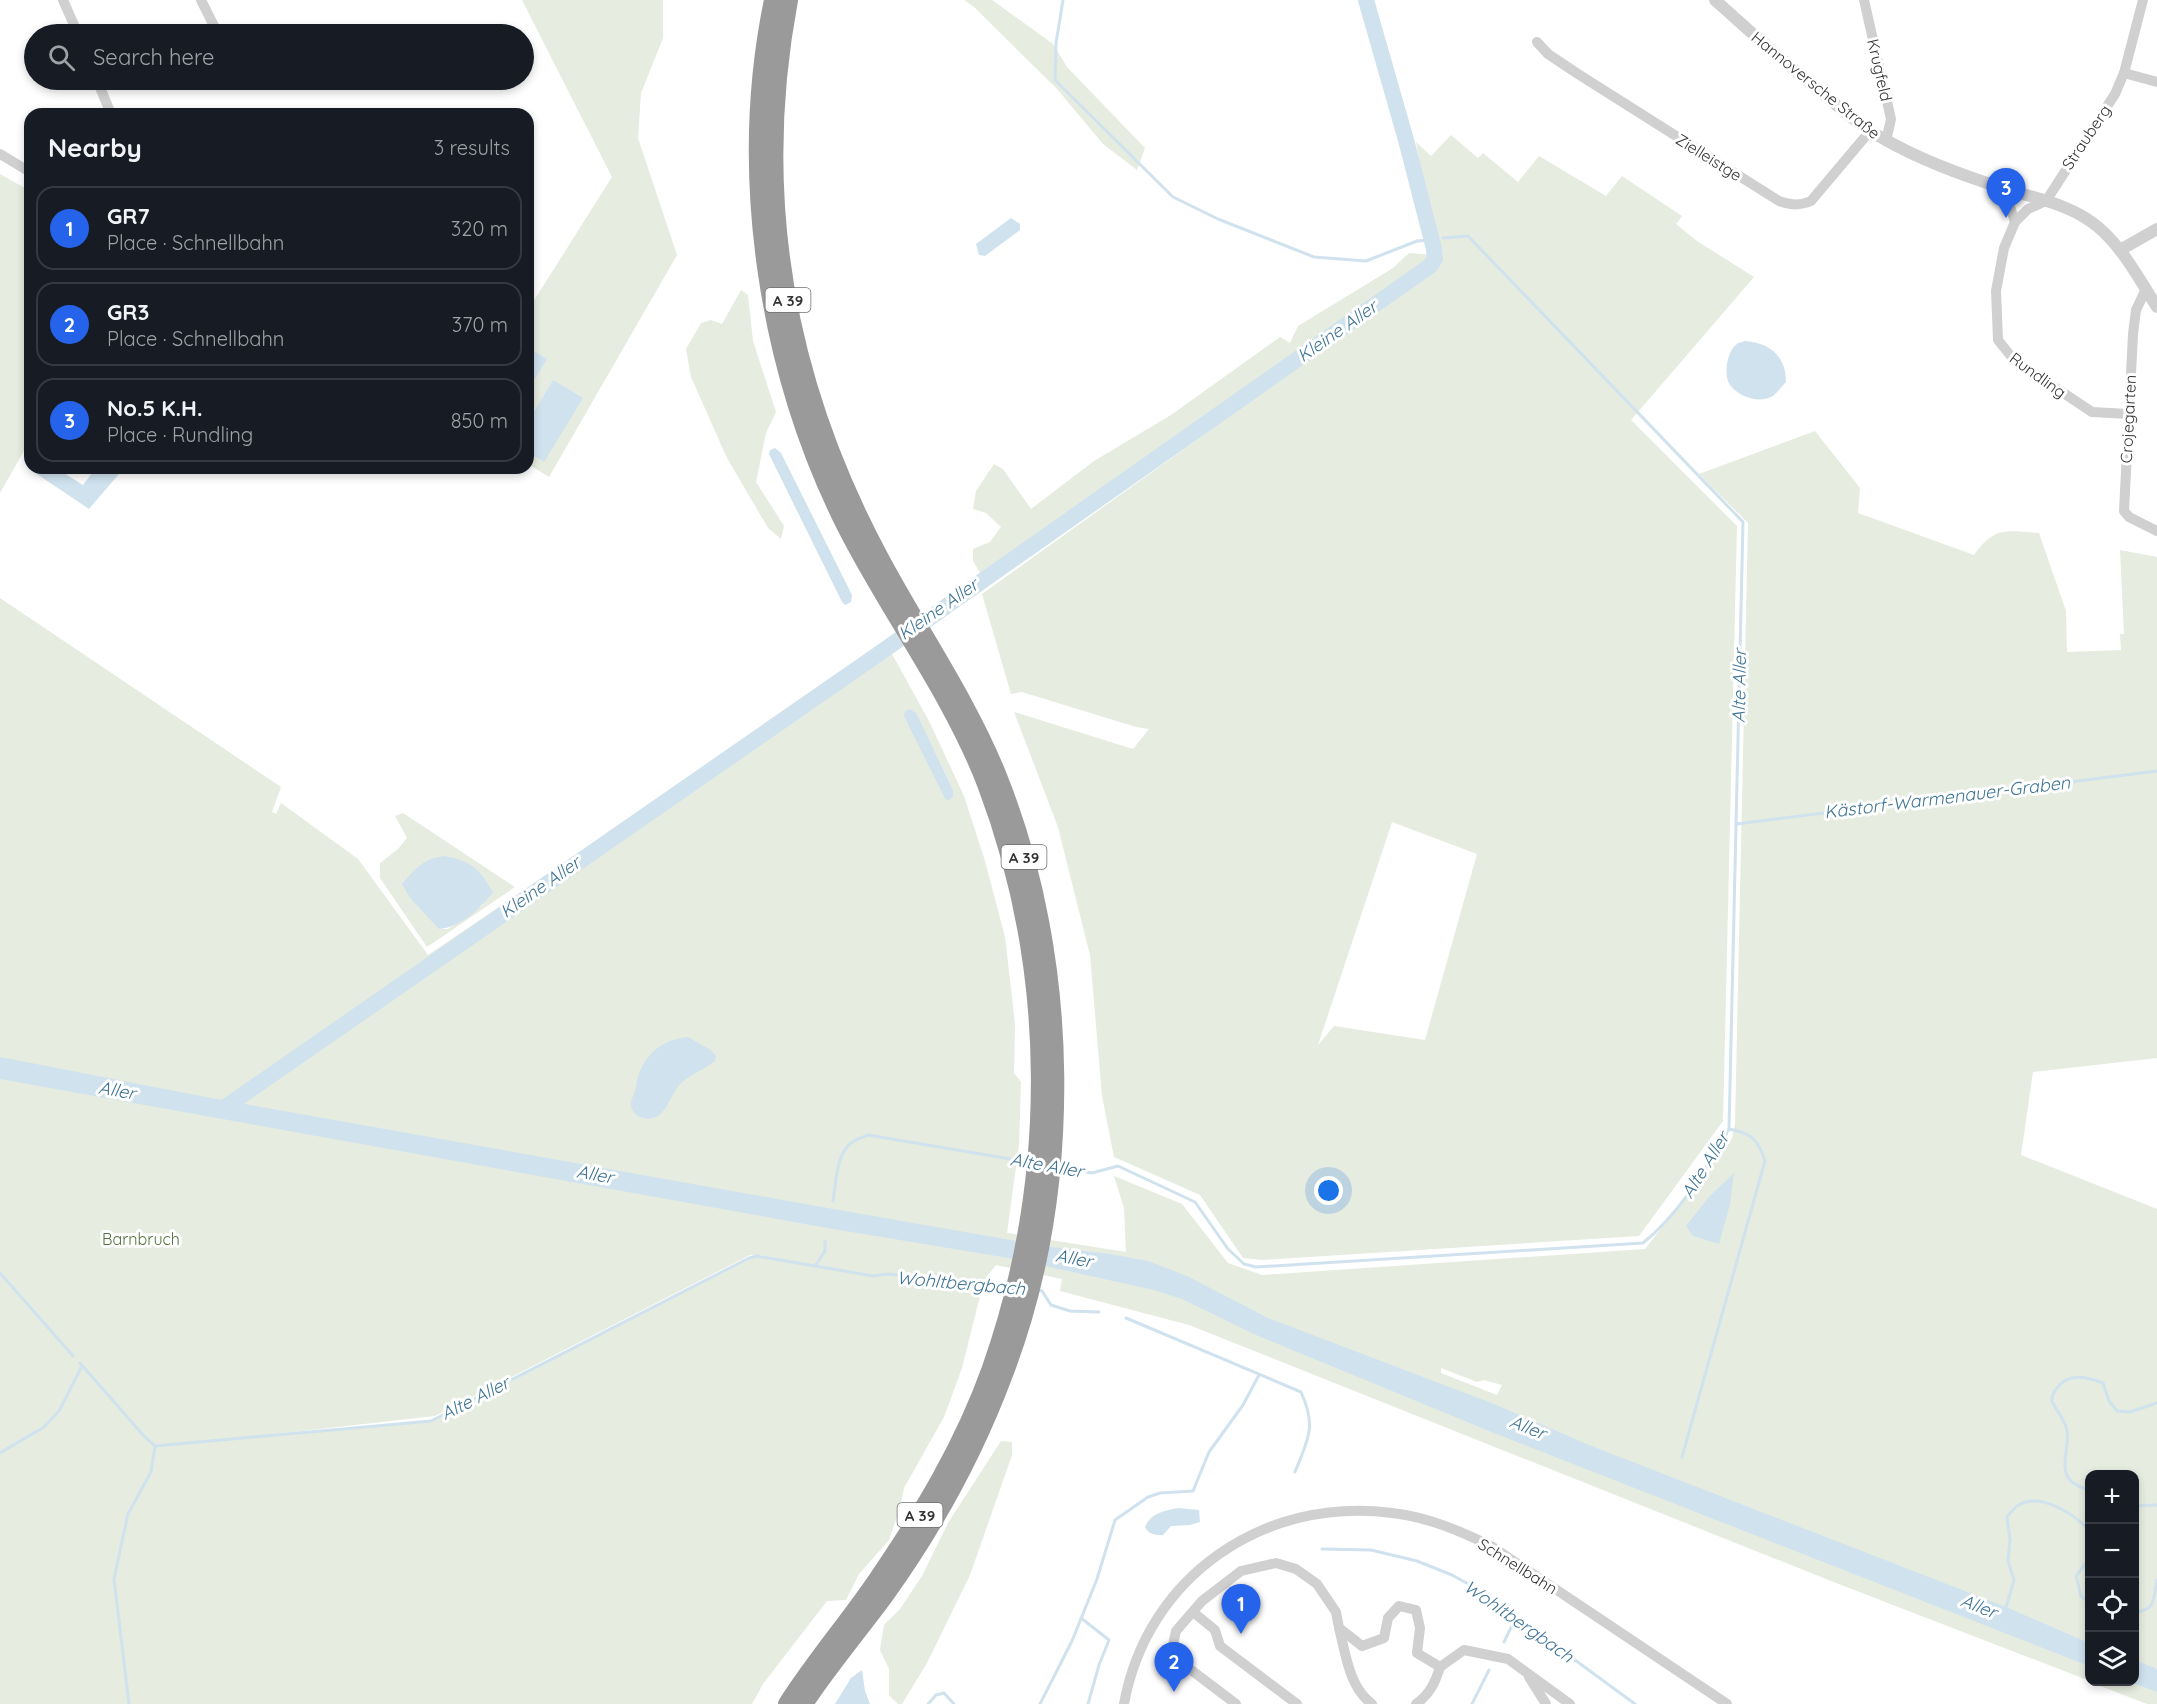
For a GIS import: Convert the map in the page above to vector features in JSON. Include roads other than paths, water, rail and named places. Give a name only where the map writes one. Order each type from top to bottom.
[{"type":"highway","name":"A 39","points":[[772,0],[761,80],[759,174],[761,212],[772,301],[779,336],[796,398],[824,480],[846,527],[887,586],[935,669],[985,783],[1006,843],[1028,931],[1048,1063],[1040,1116],[1036,1177],[1018,1305],[1005,1374],[979,1436],[946,1501],[888,1590],[804,1704]]},
{"type":"highway","name":"A 39","points":[[789,0],[777,81],[773,136],[775,202],[788,299],[794,334],[825,438],[887,586]]},
{"type":"highway","name":"A 39","points":[[787,1704],[876,1581],[931,1497],[965,1432],[1018,1305]]},
{"type":"street","points":[[63,0],[74,24]]},
{"type":"street","points":[[201,0],[214,24]]},
{"type":"street","name":"Hannoversche Straße","points":[[1716,0],[1785,62],[1870,131],[1886,141],[2004,188],[2084,216],[2121,250],[2157,307]]},
{"type":"street","name":"Krugfeld","points":[[1864,0],[1891,119],[1886,141]]},
{"type":"street","name":"Strauberg","points":[[2046,201],[2115,94],[2124,73],[2143,0]]},
{"type":"street","name":"Zielleistge","points":[[1538,42],[1548,54],[1578,74],[1779,201],[1790,205],[1800,205],[1811,201],[1870,131]]},
{"type":"street","points":[[2124,73],[2157,82]]},
{"type":"street","points":[[101,90],[109,108]]},
{"type":"street","points":[[0,154],[24,168]]},
{"type":"street","points":[[2004,188],[2015,222],[2028,209],[2046,201]]},
{"type":"street","name":"Rundling","points":[[2015,222],[2004,248],[1996,291],[1996,328],[2001,346],[2022,366],[2092,412],[2128,414]]},
{"type":"street","points":[[2121,250],[2157,229]]},
{"type":"street","name":"Crojegarten","points":[[2146,289],[2136,310],[2133,334],[2124,511],[2129,518],[2157,531]]},
{"type":"street","name":"Schnellbahn","points":[[1124,1704],[1132,1673],[1146,1637],[1165,1607],[1185,1584],[1218,1555],[1270,1526],[1306,1515],[1356,1510],[1393,1513],[1428,1520],[1491,1546],[1727,1704]]},
{"type":"street","points":[[1236,1704],[1174,1657],[1172,1649],[1176,1631],[1202,1602],[1241,1571],[1276,1563],[1296,1569],[1317,1584],[1336,1612],[1347,1661],[1361,1695],[1372,1704]]},
{"type":"street","points":[[1347,1661],[1362,1646],[1384,1638],[1388,1618],[1399,1606],[1416,1610],[1420,1628],[1417,1653],[1440,1667]]},
{"type":"street","points":[[1193,1612],[1215,1630],[1220,1646],[1297,1704]]},
{"type":"street","points":[[1339,1629],[1362,1646]]},
{"type":"street","points":[[1416,1704],[1426,1696],[1434,1684],[1440,1667],[1464,1650],[1508,1659],[1570,1704]]},
{"type":"street","points":[[1525,1671],[1546,1704]]},
{"type":"water","points":[[1011,218],[1020,224],[1020,230],[985,256],[979,255],[976,244]]},
{"type":"water","points":[[1745,341],[1769,348],[1780,358],[1786,382],[1773,396],[1762,399],[1750,398],[1739,393],[1730,385],[1727,375],[1729,357],[1738,343]]},
{"type":"water","points":[[534,351],[547,359],[534,380]]},
{"type":"water","points":[[553,380],[583,398],[544,462],[534,456],[534,411]]},
{"type":"water","points":[[775,448],[781,453],[852,595],[851,602],[845,605],[769,454],[770,450]]},
{"type":"water","points":[[37,474],[66,474],[83,485],[91,474],[119,474],[89,509]]},
{"type":"water","points":[[910,709],[917,714],[953,790],[953,797],[947,801],[904,716],[905,711]]},
{"type":"water","points":[[445,856],[474,867],[493,892],[462,921],[439,929],[411,899],[402,884],[426,862]]},
{"type":"water","points":[[688,1037],[711,1050],[716,1056],[715,1061],[681,1084],[666,1108],[656,1117],[648,1119],[637,1115],[632,1109],[631,1102],[638,1077],[647,1059],[660,1046]]},
{"type":"water","name":"Aller","points":[[0,1057],[211,1098],[833,1209],[1051,1247],[1148,1261],[1187,1276],[1268,1318],[1494,1404],[1589,1445],[2006,1607],[2085,1641],[2085,1664],[1494,1433],[1256,1335],[1182,1299],[1154,1290],[1009,1258],[833,1229],[0,1079]]},
{"type":"water","points":[[1734,1173],[1730,1204],[1719,1244],[1693,1236],[1686,1226],[1708,1198]]},
{"type":"water","points":[[1178,1508],[1199,1510],[1200,1522],[1171,1526],[1163,1535],[1152,1534],[1145,1527],[1154,1516]]},
{"type":"water","points":[[2139,1662],[2157,1669],[2157,1692],[2139,1685]]},
{"type":"water","points":[[862,1670],[865,1691],[870,1704],[835,1704],[851,1678]]},
{"type":"waterway","points":[[1063,0],[1056,43],[1055,80],[1173,197],[1218,219],[1314,257],[1366,261],[1417,241],[1432,240]]},
{"type":"waterway","name":"Kleine Aller","points":[[221,1110],[877,655],[1430,266],[1435,259],[1434,249],[1366,0]]},
{"type":"waterway","name":"Alte Aller","points":[[1058,1167],[1092,1173],[1118,1166],[1195,1202],[1228,1249],[1244,1264],[1256,1267],[1643,1243],[1657,1231],[1680,1204],[1729,1129],[1743,522],[1468,236],[1443,238]]},
{"type":"waterway","name":"Kästorf-Warmenauer-Graben","points":[[1736,824],[2157,771]]},
{"type":"waterway","points":[[1682,1457],[1765,1161],[1760,1147],[1753,1138],[1729,1129]]},
{"type":"waterway","name":"Alte Aller","points":[[833,1201],[842,1154],[851,1143],[868,1135],[1028,1162]]},
{"type":"waterway","name":"Alte Aller","points":[[80,1363],[155,1446],[431,1421],[749,1258],[757,1256],[815,1266],[825,1251],[825,1241]]},
{"type":"waterway","name":"Wohltbergbach","points":[[815,1266],[873,1276],[888,1274],[1008,1284]]},
{"type":"waterway","name":"Alte Aller","points":[[0,1273],[73,1356]]},
{"type":"waterway","name":"Wohltbergbach","points":[[1035,1289],[1042,1291],[1051,1305],[1070,1311],[1099,1312]]},
{"type":"waterway","name":"Wohltbergbach","points":[[1126,1318],[1301,1392],[1310,1424],[1307,1441],[1295,1472]]},
{"type":"waterway","points":[[0,1453],[44,1427],[59,1411],[82,1366]]},
{"type":"waterway","points":[[1040,1704],[1072,1641],[1097,1579],[1115,1520],[1148,1497],[1160,1493],[1193,1491],[1209,1452],[1243,1405],[1259,1375]]},
{"type":"waterway","points":[[2085,1489],[2070,1480],[2065,1469],[2067,1430],[2052,1401],[2057,1388],[2067,1380],[2085,1378],[2103,1383],[2109,1401],[2117,1411],[2130,1412],[2157,1403]]},
{"type":"waterway","points":[[129,1704],[114,1579],[128,1514],[151,1472],[155,1446]]},
{"type":"waterway","name":"Aller","points":[[2005,1611],[2014,1580],[2008,1561],[2010,1540],[2007,1517],[2017,1506],[2036,1501],[2056,1506],[2085,1527]]},
{"type":"waterway","points":[[2139,1506],[2157,1505]]},
{"type":"waterway","name":"Wohltbergbach","points":[[1322,1549],[1371,1550],[1417,1561],[1452,1575],[1481,1591],[1635,1704]]},
{"type":"waterway","points":[[2085,1564],[2076,1576],[2081,1596],[2085,1599]]},
{"type":"waterway","points":[[2139,1611],[2147,1609],[2153,1602],[2157,1580]]},
{"type":"waterway","points":[[1504,1642],[1516,1617]]},
{"type":"waterway","points":[[1081,1618],[1109,1640],[1088,1704]]},
{"type":"waterway","points":[[1472,1704],[1489,1670]]},
{"type":"waterway","points":[[928,1704],[936,1695],[944,1693],[954,1704]]},
{"type":"place","name":"No.5 K.H.","points":[[2006,218]]},
{"type":"place","name":"GR7","points":[[1241,1634]]},
{"type":"place","name":"GR3","points":[[1174,1692]]},
{"type":"park label","name":"Barnbruch","points":[[141,1239]]}]
